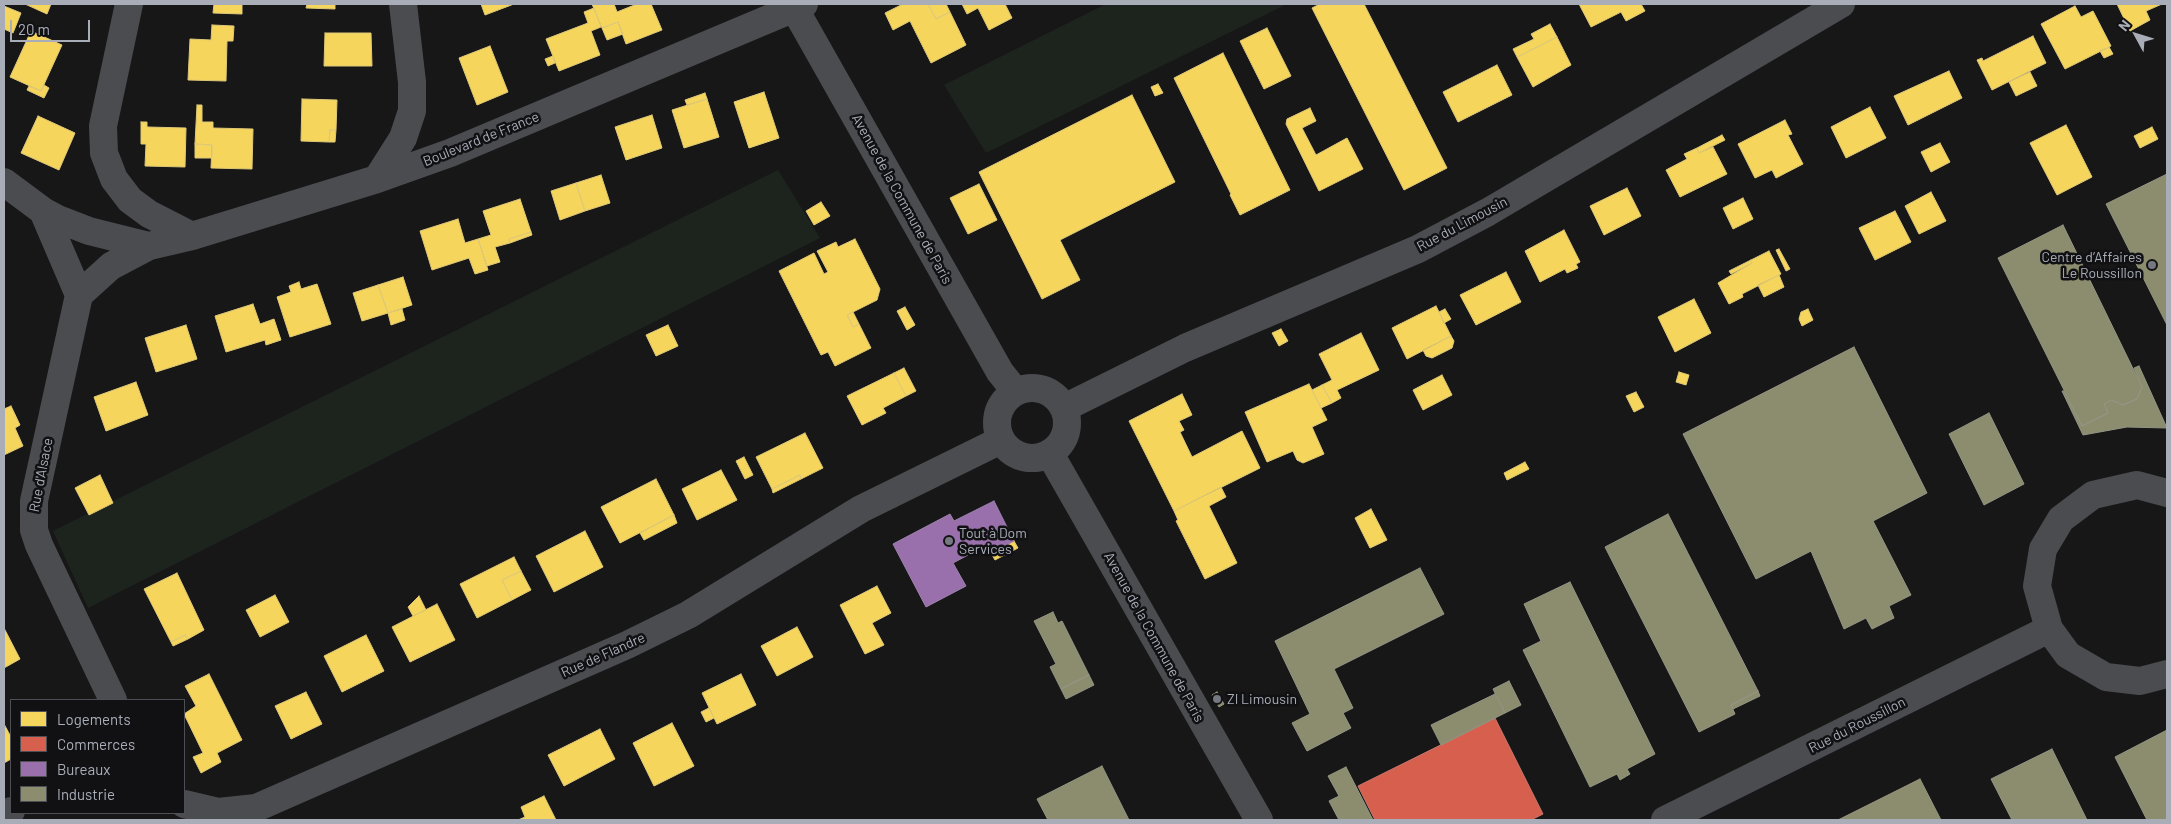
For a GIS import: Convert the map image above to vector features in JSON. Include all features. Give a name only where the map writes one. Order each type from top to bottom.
[{"type":"street","points":[[129,4],[103,126],[104,153],[114,178],[130,200],[148,214],[192,236]]},
{"type":"street","points":[[377,179],[403,138],[412,111],[412,82],[402,4]]},
{"type":"street","name":"Rue du Limousin","points":[[1064,408],[1185,348],[1418,248],[1488,212],[1841,4]]},
{"type":"street","name":"Boulevard de France","points":[[79,295],[103,272],[149,246],[192,236],[377,179],[450,153],[797,5]]},
{"type":"street","name":"Avenue de la Commune de Paris","points":[[797,5],[1000,372],[1016,392]]},
{"type":"street","name":"Boulevard de France","points":[[4,182],[44,212],[89,231],[149,246]]},
{"type":"street","points":[[44,212],[79,295]]},
{"type":"street","name":"Rue d'Alsace","points":[[79,295],[32,516],[39,545],[113,699]]},
{"type":"street","points":[[1034,388],[1043,390],[1052,394],[1064,408],[1067,418],[1065,433],[1058,447],[1050,454],[1028,459],[1017,456],[1008,450],[1000,440],[997,430],[1000,407],[1007,398],[1016,392],[1034,388]]},
{"type":"street","name":"Rue de Flandre","points":[[185,804],[218,812],[256,808],[627,645],[688,615],[861,509],[1000,440]]},
{"type":"street","name":"Avenue de la Commune de Paris","points":[[1050,454],[1259,820]]},
{"type":"street","points":[[2167,493],[2137,486],[2093,495],[2061,519],[2043,549],[2037,586],[2049,629],[2068,655],[2106,676],[2140,680],[2167,674]]},
{"type":"street","name":"Rue du Roussillon","points":[[1665,820],[2049,629]]},
{"type":"shaded area","points":[[1106,4],[1287,4],[986,153],[944,85]]},
{"type":"shaded area","points":[[778,170],[820,238],[88,608],[53,531]]},
{"type":"building: Logements","points":[[25,4],[51,4],[47,14]]},
{"type":"building: Logements","points":[[214,4],[242,4],[242,14],[213,13]]},
{"type":"building: Logements","points":[[307,4],[335,4],[335,9],[306,8]]},
{"type":"building: Logements","points":[[481,4],[514,4],[485,15]]},
{"type":"building: Logements","points":[[592,4],[614,4],[617,12],[637,4],[651,4],[662,30],[626,44],[618,22],[602,28]]},
{"type":"building: Logements","points":[[903,4],[928,4],[936,19],[950,12],[966,45],[931,63],[910,21],[893,30],[885,13]]},
{"type":"building: Logements","points":[[928,4],[946,4],[950,12],[936,19]]},
{"type":"building: Logements","points":[[962,4],[1005,4],[1012,18],[989,30],[978,8],[967,14]]},
{"type":"building: Logements","points":[[1320,4],[1364,4],[1447,168],[1404,190],[1312,8]]},
{"type":"building: Logements","points":[[1579,4],[1641,4],[1645,11],[1626,21],[1621,12],[1591,27]]},
{"type":"building: Logements","points":[[2117,4],[2162,4],[2146,11],[2150,20],[2130,31]]},
{"type":"building: Logements","points":[[4,6],[21,13],[13,33],[4,29]]},
{"type":"building: Logements","points":[[2075,6],[2081,17],[2093,11],[2111,46],[2065,69],[2041,24]]},
{"type":"building: Logements","points":[[594,8],[601,27],[591,31],[600,55],[559,71],[546,39],[588,23],[584,12]]},
{"type":"building: Logements","points":[[618,22],[623,34],[607,40],[602,28]]},
{"type":"building: Logements","points":[[1550,24],[1557,37],[1517,57],[1513,49],[1534,39],[1531,34]]},
{"type":"building: Logements","points":[[212,25],[234,26],[233,41],[227,41],[226,81],[188,80],[190,39],[211,40]]},
{"type":"building: Logements","points":[[1267,28],[1291,76],[1264,89],[1240,41]]},
{"type":"building: Logements","points":[[31,31],[62,45],[41,91],[10,77]]},
{"type":"building: Logements","points":[[325,33],[371,33],[372,66],[324,66]]},
{"type":"building: Logements","points":[[2033,36],[2046,63],[1992,90],[1977,60],[1982,58],[1983,61]]},
{"type":"building: Logements","points":[[1557,37],[1571,65],[1533,87],[1517,57]]},
{"type":"building: Logements","points":[[490,46],[508,92],[477,105],[459,58]]},
{"type":"building: Logements","points":[[2109,47],[2113,54],[2104,58],[2100,51]]},
{"type":"building: Logements","points":[[1223,53],[1290,190],[1240,215],[1174,78]]},
{"type":"building: Logements","points":[[553,56],[555,63],[548,66],[545,59]]},
{"type":"building: Logements","points":[[1497,65],[1512,95],[1458,122],[1443,92]]},
{"type":"building: Logements","points":[[1949,71],[1962,98],[1908,125],[1894,96]]},
{"type":"building: Logements","points":[[2030,72],[2037,86],[2016,96],[2009,82]]},
{"type":"building: Logements","points":[[1158,84],[1163,93],[1155,96],[1151,87]]},
{"type":"building: Logements","points":[[44,85],[49,88],[44,98],[27,90],[29,86],[41,91]]},
{"type":"building: Logements","points":[[764,92],[779,138],[749,148],[734,102]]},
{"type":"building: Logements","points":[[705,93],[707,99],[687,105],[685,100]]},
{"type":"building: Logements","points":[[1132,95],[1175,182],[1060,240],[1080,280],[1042,299],[979,172]]},
{"type":"building: Logements","points":[[302,99],[337,100],[336,130],[330,130],[329,142],[301,141]]},
{"type":"building: Logements","points":[[707,99],[719,137],[684,148],[672,110]]},
{"type":"building: Logements","points":[[197,105],[202,105],[202,122],[213,122],[213,128],[253,129],[252,169],[211,168],[212,145],[195,144]]},
{"type":"building: Logements","points":[[1870,107],[1886,138],[1846,158],[1831,127]]},
{"type":"building: Logements","points":[[1310,108],[1316,121],[1302,128],[1316,155],[1347,138],[1363,169],[1319,191],[1286,124],[1287,119]]},
{"type":"building: Logements","points":[[652,115],[662,148],[626,160],[615,127]]},
{"type":"building: Logements","points":[[38,116],[75,133],[59,170],[21,153]]},
{"type":"building: Logements","points":[[1785,120],[1792,134],[1788,135],[1803,164],[1776,178],[1772,170],[1755,178],[1738,144]]},
{"type":"building: Logements","points":[[141,122],[147,122],[147,127],[186,128],[185,167],[145,166],[146,144],[141,144]]},
{"type":"building: Logements","points":[[2066,125],[2092,177],[2057,195],[2030,143]]},
{"type":"building: Logements","points":[[2152,127],[2158,139],[2140,148],[2134,136]]},
{"type":"building: Logements","points":[[330,130],[336,130],[335,142],[329,142]]},
{"type":"building: Logements","points":[[1722,135],[1725,140],[1699,153],[1697,148]]},
{"type":"building: Logements","points":[[1940,143],[1950,162],[1931,172],[1921,152]]},
{"type":"building: Logements","points":[[195,144],[212,145],[212,158],[195,158]]},
{"type":"building: Logements","points":[[1713,147],[1727,174],[1680,197],[1666,170],[1687,159],[1684,154],[1697,148],[1699,153]]},
{"type":"building: Logements","points":[[601,175],[610,203],[585,211],[576,183]]},
{"type":"building: Logements","points":[[576,183],[585,211],[560,220],[551,191]]},
{"type":"building: Logements","points":[[979,184],[997,220],[968,234],[950,198]]},
{"type":"building: Logements","points":[[1627,188],[1641,216],[1604,235],[1590,206]]},
{"type":"building: Logements","points":[[1931,192],[1946,221],[1919,234],[1905,206]]},
{"type":"building: Logements","points":[[1743,198],[1753,219],[1733,229],[1723,208]]},
{"type":"building: Logements","points":[[520,199],[531,232],[509,239],[510,243],[495,247],[500,262],[487,266],[478,239],[491,235],[483,211]]},
{"type":"building: Logements","points":[[821,202],[830,216],[814,225],[806,211]]},
{"type":"building: Logements","points":[[1895,211],[1911,242],[1875,260],[1859,228]]},
{"type":"building: Logements","points":[[458,219],[465,243],[478,239],[488,270],[475,274],[469,258],[432,270],[420,231]]},
{"type":"building: Logements","points":[[1564,230],[1580,262],[1576,264],[1578,268],[1567,273],[1565,269],[1540,282],[1525,251]]},
{"type":"building: Logements","points":[[531,232],[532,235],[510,243],[509,239]]},
{"type":"building: Logements","points":[[855,239],[880,289],[877,300],[847,315],[853,327],[859,324],[871,348],[835,366],[828,352],[821,355],[779,271],[814,253],[824,274],[828,272],[817,251],[836,242],[838,247]]},
{"type":"building: Logements","points":[[1779,249],[1790,269],[1786,271],[1776,250]]},
{"type":"building: Logements","points":[[1769,251],[1781,274],[1742,294],[1743,297],[1729,304],[1718,283],[1752,263],[1751,260]]},
{"type":"building: Logements","points":[[1751,260],[1752,263],[1731,274],[1729,271]]},
{"type":"building: Logements","points":[[1506,272],[1521,302],[1476,325],[1460,295]]},
{"type":"building: Logements","points":[[1779,275],[1784,287],[1764,297],[1758,285]]},
{"type":"building: Logements","points":[[403,277],[412,305],[388,313],[378,285]]},
{"type":"building: Logements","points":[[299,282],[301,289],[317,284],[331,324],[290,337],[277,297],[291,292],[289,286]]},
{"type":"building: Logements","points":[[378,285],[388,313],[362,321],[353,293]]},
{"type":"building: Logements","points":[[1694,299],[1711,333],[1675,352],[1658,317]]},
{"type":"building: Logements","points":[[253,304],[260,324],[274,319],[281,340],[266,345],[265,340],[226,352],[215,316]]},
{"type":"building: Logements","points":[[1436,306],[1451,336],[1407,359],[1392,328]]},
{"type":"building: Logements","points":[[905,307],[915,325],[907,330],[897,311]]},
{"type":"building: Logements","points":[[402,309],[405,320],[391,325],[388,313]]},
{"type":"building: Logements","points":[[1445,309],[1451,319],[1444,323],[1439,312]]},
{"type":"building: Logements","points":[[1808,309],[1813,320],[1802,326],[1799,319],[1801,312]]},
{"type":"building: Logements","points":[[853,312],[859,324],[853,327],[847,315]]},
{"type":"building: Logements","points":[[186,325],[197,359],[156,372],[145,338]]},
{"type":"building: Logements","points":[[668,325],[678,346],[656,356],[646,335]]},
{"type":"building: Logements","points":[[1281,329],[1288,341],[1279,346],[1272,333]]},
{"type":"building: Logements","points":[[1361,333],[1379,370],[1337,390],[1341,398],[1332,403],[1322,385],[1332,380],[1319,354]]},
{"type":"building: Logements","points":[[1451,336],[1454,341],[1452,348],[1432,358],[1426,356],[1423,350]]},
{"type":"building: Logements","points":[[904,368],[916,391],[906,396],[894,373]]},
{"type":"building: Logements","points":[[1679,372],[1689,375],[1686,385],[1676,382]]},
{"type":"building: Logements","points":[[894,373],[906,396],[883,408],[886,413],[862,425],[847,396]]},
{"type":"building: Logements","points":[[1442,375],[1452,395],[1423,410],[1413,390]]},
{"type":"building: Logements","points":[[136,382],[148,415],[106,431],[94,397]]},
{"type":"building: Logements","points":[[1309,384],[1327,420],[1312,427],[1324,454],[1303,463],[1297,460],[1293,451],[1267,462],[1245,412]]},
{"type":"building: Logements","points":[[1322,385],[1332,403],[1321,408],[1312,390]]},
{"type":"building: Logements","points":[[1636,392],[1644,407],[1634,412],[1626,396]]},
{"type":"building: Logements","points":[[1182,394],[1192,415],[1179,421],[1184,430],[1180,432],[1192,457],[1242,431],[1260,468],[1174,511],[1129,421]]},
{"type":"building: Logements","points":[[11,406],[20,425],[15,428],[23,446],[4,455],[4,409]]},
{"type":"building: Logements","points":[[805,433],[823,468],[801,479],[800,475],[772,489],[756,457]]},
{"type":"building: Logements","points":[[744,457],[753,475],[745,479],[736,461]]},
{"type":"building: Logements","points":[[1525,462],[1529,469],[1507,480],[1504,473]]},
{"type":"building: Logements","points":[[721,470],[737,500],[697,520],[682,489]]},
{"type":"building: Logements","points":[[100,475],[113,503],[89,515],[75,488]]},
{"type":"building: Logements","points":[[800,475],[801,479],[773,493],[772,489]]},
{"type":"building: Logements","points":[[656,479],[674,515],[620,543],[601,507]]},
{"type":"building: Logements","points":[[1221,487],[1226,497],[1209,506],[1237,563],[1205,579],[1176,521],[1178,520],[1174,511]]},
{"type":"building: Logements","points":[[1371,509],[1387,540],[1370,548],[1355,518]]},
{"type":"building: Logements","points":[[674,515],[677,523],[644,540],[640,533]]},
{"type":"building: Logements","points":[[585,531],[603,567],[554,592],[536,556]]},
{"type":"building: Logements","points":[[1014,541],[1018,548],[995,560],[991,553]]},
{"type":"building: Logements","points":[[514,557],[521,571],[502,580],[512,600],[477,618],[460,584]]},
{"type":"building: Logements","points":[[521,571],[531,590],[512,600],[502,580]]},
{"type":"building: Logements","points":[[177,573],[204,630],[188,639],[185,635],[171,642],[144,589]]},
{"type":"building: Logements","points":[[877,586],[891,613],[872,623],[884,645],[865,654],[840,605]]},
{"type":"building: Logements","points":[[275,595],[289,622],[260,637],[246,610]]},
{"type":"building: Logements","points":[[419,596],[426,610],[413,616],[408,607]]},
{"type":"building: Logements","points":[[437,604],[455,640],[410,662],[392,627]]},
{"type":"building: Logements","points":[[797,627],[813,657],[777,676],[761,646]]},
{"type":"building: Logements","points":[[4,628],[20,659],[4,668]]},
{"type":"building: Logements","points":[[185,635],[188,639],[173,646],[171,642]]},
{"type":"building: Logements","points":[[366,635],[384,671],[342,692],[324,656]]},
{"type":"building: Logements","points":[[209,674],[242,740],[217,753],[221,762],[201,773],[193,757],[203,753],[185,716],[185,713],[196,706],[185,686]]},
{"type":"building: Logements","points":[[741,674],[756,705],[717,724],[702,693]]},
{"type":"building: Logements","points":[[306,692],[322,724],[291,739],[275,706]]},
{"type":"building: Logements","points":[[709,708],[714,718],[706,722],[701,712]]},
{"type":"building: Logements","points":[[672,723],[694,766],[654,786],[633,743]]},
{"type":"building: Logements","points":[[4,724],[10,735],[10,760],[4,763]]},
{"type":"building: Logements","points":[[600,729],[615,759],[564,786],[548,755]]},
{"type":"building: Logements","points":[[544,796],[556,820],[518,820],[525,817],[521,807]]},
{"type":"building: Commerces","points":[[1495,718],[1543,814],[1531,820],[1375,820],[1358,786]]},
{"type":"building: Bureaux","points":[[994,501],[1014,541],[991,553],[987,545],[953,563],[966,586],[926,607],[893,544],[950,514],[954,521]]},
{"type":"building: Industrie","name":"Centre d’Affaires Le Roussillon","points":[[2167,174],[2167,325],[2106,204]]},
{"type":"building: Industrie","points":[[2063,225],[2142,387],[2137,399],[2123,405],[2111,400],[2104,404],[2108,413],[2082,426],[1998,258]]},
{"type":"building: Industrie","points":[[1854,347],[1927,493],[1873,521],[1911,595],[1889,606],[1894,618],[1872,629],[1866,618],[1844,629],[1811,551],[1756,579],[1683,434]]},
{"type":"building: Industrie","points":[[2139,366],[2167,428],[2127,427],[2083,435],[2062,391],[2064,391],[2082,426],[2108,413],[2104,404],[2111,400],[2123,405],[2137,399],[2142,387],[2134,368]]},
{"type":"building: Industrie","points":[[1989,413],[2024,484],[1984,505],[1949,434]]},
{"type":"building: Industrie","points":[[1668,514],[1758,691],[1731,705],[1735,714],[1699,732],[1605,547]]},
{"type":"building: Industrie","points":[[1420,568],[1444,614],[1334,669],[1353,708],[1343,713],[1351,728],[1307,751],[1292,723],[1310,714],[1275,641]]},
{"type":"building: Industrie","points":[[1570,582],[1655,754],[1627,769],[1630,774],[1620,780],[1617,774],[1590,787],[1523,650],[1541,641],[1524,604]]},
{"type":"building: Industrie","points":[[1053,612],[1058,623],[1062,621],[1089,675],[1061,689],[1050,667],[1056,664],[1034,621]]},
{"type":"building: Industrie","points":[[1089,675],[1094,685],[1066,699],[1061,689]]},
{"type":"building: Industrie","points":[[1509,681],[1521,705],[1505,713],[1493,689]]},
{"type":"building: Industrie","points":[[1758,691],[1760,696],[1733,709],[1731,705]]},
{"type":"building: Industrie","points":[[1217,692],[1224,704],[1219,707],[1212,695]]},
{"type":"building: Industrie","points":[[1495,694],[1505,713],[1441,745],[1431,725]]},
{"type":"building: Industrie","points":[[2167,730],[2167,820],[2147,820],[2115,757]]},
{"type":"building: Industrie","points":[[2052,749],[2087,820],[2012,820],[1991,779]]},
{"type":"building: Industrie","points":[[1102,766],[1129,820],[1048,820],[1037,799]]},
{"type":"building: Industrie","points":[[1346,767],[1373,820],[1339,820],[1329,801],[1339,796],[1328,776]]},
{"type":"building: Industrie","points":[[1920,779],[1941,820],[1838,820]]},
{"type":"place","name":"Centre d’Affaires Le Roussillon","points":[[2152,265]]},
{"type":"place","name":"Tout à Dom Services","points":[[949,541]]},
{"type":"place","name":"ZI Limousin","points":[[1217,699]]}]
